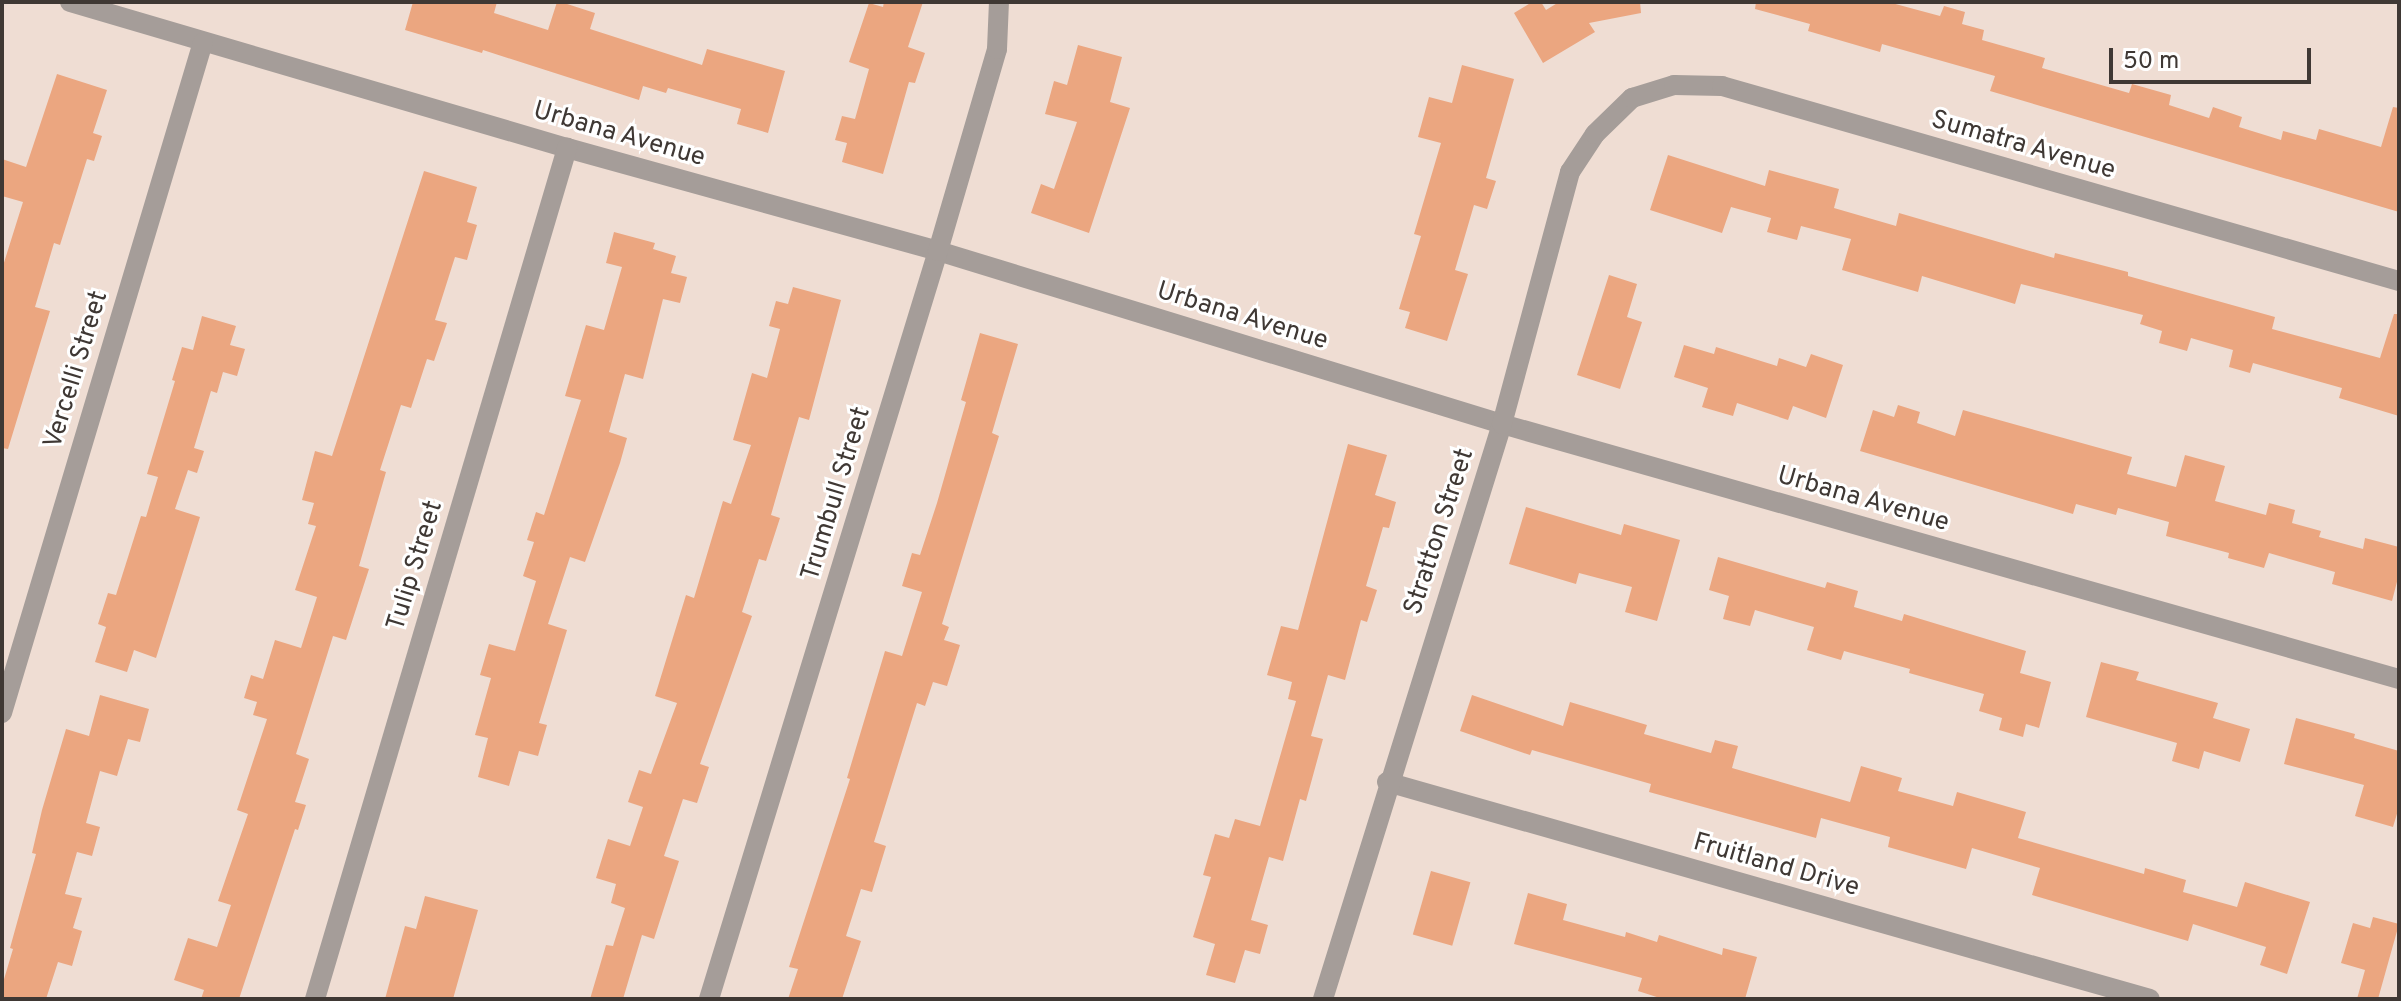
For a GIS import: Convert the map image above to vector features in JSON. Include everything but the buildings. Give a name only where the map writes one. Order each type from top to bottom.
[{"type":"street","name":"Urbana Avenue","points":[[70,2],[567,148],[938,251],[1502,424],[2399,679]]},
{"type":"street","name":"Trumbull Street","points":[[709,999],[997,49],[999,2]]},
{"type":"street","name":"Vercelli Street","points":[[2,713],[203,42]]},
{"type":"street","name":"Sumatra Avenue","points":[[1632,98],[1674,85],[1722,86],[2399,281]]},
{"type":"street","name":"Stratton Street","points":[[1323,999],[1387,782],[1502,424],[1570,172],[1595,134],[1632,98]]},
{"type":"street","name":"Tulip Street","points":[[315,999],[567,148]]},
{"type":"street","name":"Fruitland Drive","points":[[1387,782],[2150,999]]}]
